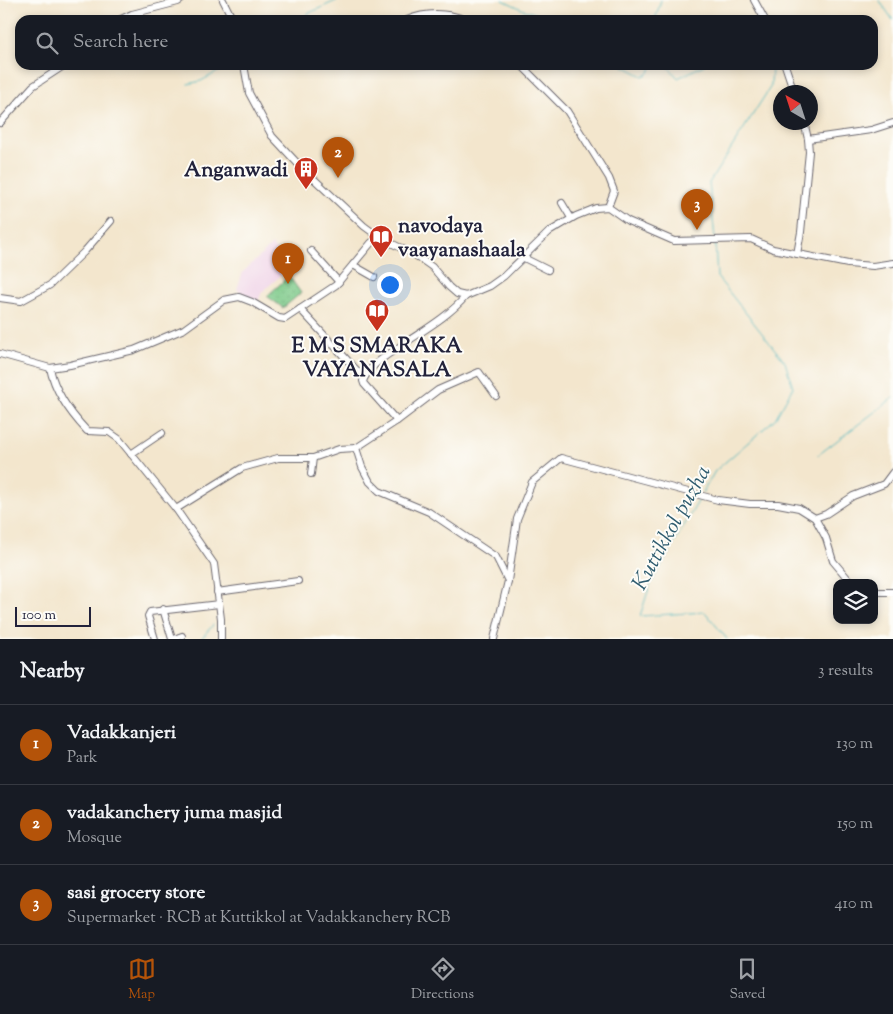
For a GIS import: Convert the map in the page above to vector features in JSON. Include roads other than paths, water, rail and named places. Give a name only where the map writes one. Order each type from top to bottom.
[{"type":"street","points":[[130,15],[181,0]]},
{"type":"street","points":[[223,0],[231,15]]},
{"type":"street","points":[[754,0],[762,15]]},
{"type":"street","points":[[421,15],[444,15]]},
{"type":"street","points":[[0,123],[33,86],[57,70]]},
{"type":"street","points":[[245,70],[248,93],[272,136],[299,165],[379,238],[416,255],[432,267],[457,294],[466,296]]},
{"type":"street","points":[[526,70],[567,111],[609,178],[614,191],[608,207]]},
{"type":"street","points":[[787,70],[792,85]]},
{"type":"street","points":[[808,139],[871,130],[893,123]]},
{"type":"street","points":[[797,254],[809,152],[806,130]]},
{"type":"street","points":[[562,202],[571,218]]},
{"type":"street","points":[[397,421],[364,384],[367,372],[379,361],[450,312],[466,296],[490,286],[504,276],[549,232],[571,218],[596,208],[608,207],[628,221],[674,241],[751,238],[773,249],[848,264],[873,266],[893,263]]},
{"type":"street","points":[[0,298],[20,301],[50,285],[84,252],[111,221]]},
{"type":"street","points":[[0,354],[50,368],[134,350],[184,329],[224,300],[239,297],[252,302],[279,318],[285,319],[316,300],[339,282],[371,244],[379,238]]},
{"type":"street","points":[[311,251],[339,282]]},
{"type":"street","points":[[524,258],[548,270]]},
{"type":"street","points":[[353,265],[374,276]]},
{"type":"street","points":[[300,309],[364,378]]},
{"type":"street","points":[[50,368],[53,382],[71,413],[87,431],[108,432],[118,439],[176,509],[214,564],[221,639]]},
{"type":"street","points":[[176,509],[242,468],[278,458],[313,458],[339,449],[356,448],[397,421],[438,390],[479,372],[496,396]]},
{"type":"street","points":[[132,454],[162,432]]},
{"type":"street","points":[[356,448],[362,467],[370,482],[379,491],[430,512],[496,557],[508,581]]},
{"type":"street","points":[[311,474],[313,458]]},
{"type":"street","points":[[494,639],[508,581],[517,519],[532,482],[561,458],[718,500],[750,504],[778,504],[799,508],[816,518],[826,538],[833,561],[848,579]]},
{"type":"street","points":[[816,518],[826,514],[853,496],[884,484],[893,472]]},
{"type":"street","points":[[502,569],[511,560]]},
{"type":"street","points":[[217,592],[298,581]]},
{"type":"street","points":[[878,592],[893,592]]},
{"type":"street","points":[[155,639],[148,613],[154,610],[219,604]]},
{"type":"street","points":[[164,609],[173,639],[182,636]]},
{"type":"waterway","points":[[306,15],[338,0]]},
{"type":"waterway","points":[[503,0],[540,15]]},
{"type":"waterway","name":"Kuttikkol puzha","points":[[656,15],[661,0]]},
{"type":"waterway","points":[[879,0],[893,20]]},
{"type":"waterway","points":[[188,84],[201,81],[221,70]]},
{"type":"waterway","points":[[632,70],[643,76],[648,74],[651,70]]},
{"type":"waterway","name":"Kuttikkol puzha","points":[[671,70],[678,78],[694,70]]},
{"type":"waterway","name":"Kuttikkol puzha","points":[[715,238],[709,183],[771,86],[772,70]]},
{"type":"waterway","name":"Kuttikkol puzha","points":[[703,492],[715,471],[775,419],[793,387],[785,362],[717,277],[715,242]]},
{"type":"waterway","points":[[818,455],[893,398]]},
{"type":"waterway","name":"Kuttikkol puzha","points":[[700,498],[650,585],[640,616],[705,612],[727,639]]},
{"type":"waterway","points":[[201,639],[213,625]]},
{"type":"place","name":"vadakanchery juma masjid","points":[[338,178]]},
{"type":"place","name":"Anganwadi","points":[[306,190]]},
{"type":"place","name":"sasi grocery store","points":[[697,230]]},
{"type":"place","name":"navodaya vaayanashaala","points":[[381,258]]},
{"type":"place","name":"Vadakkanjeri","points":[[288,284]]},
{"type":"place","name":"E M S SMARAKA VAYANASALA","points":[[377,332]]}]
